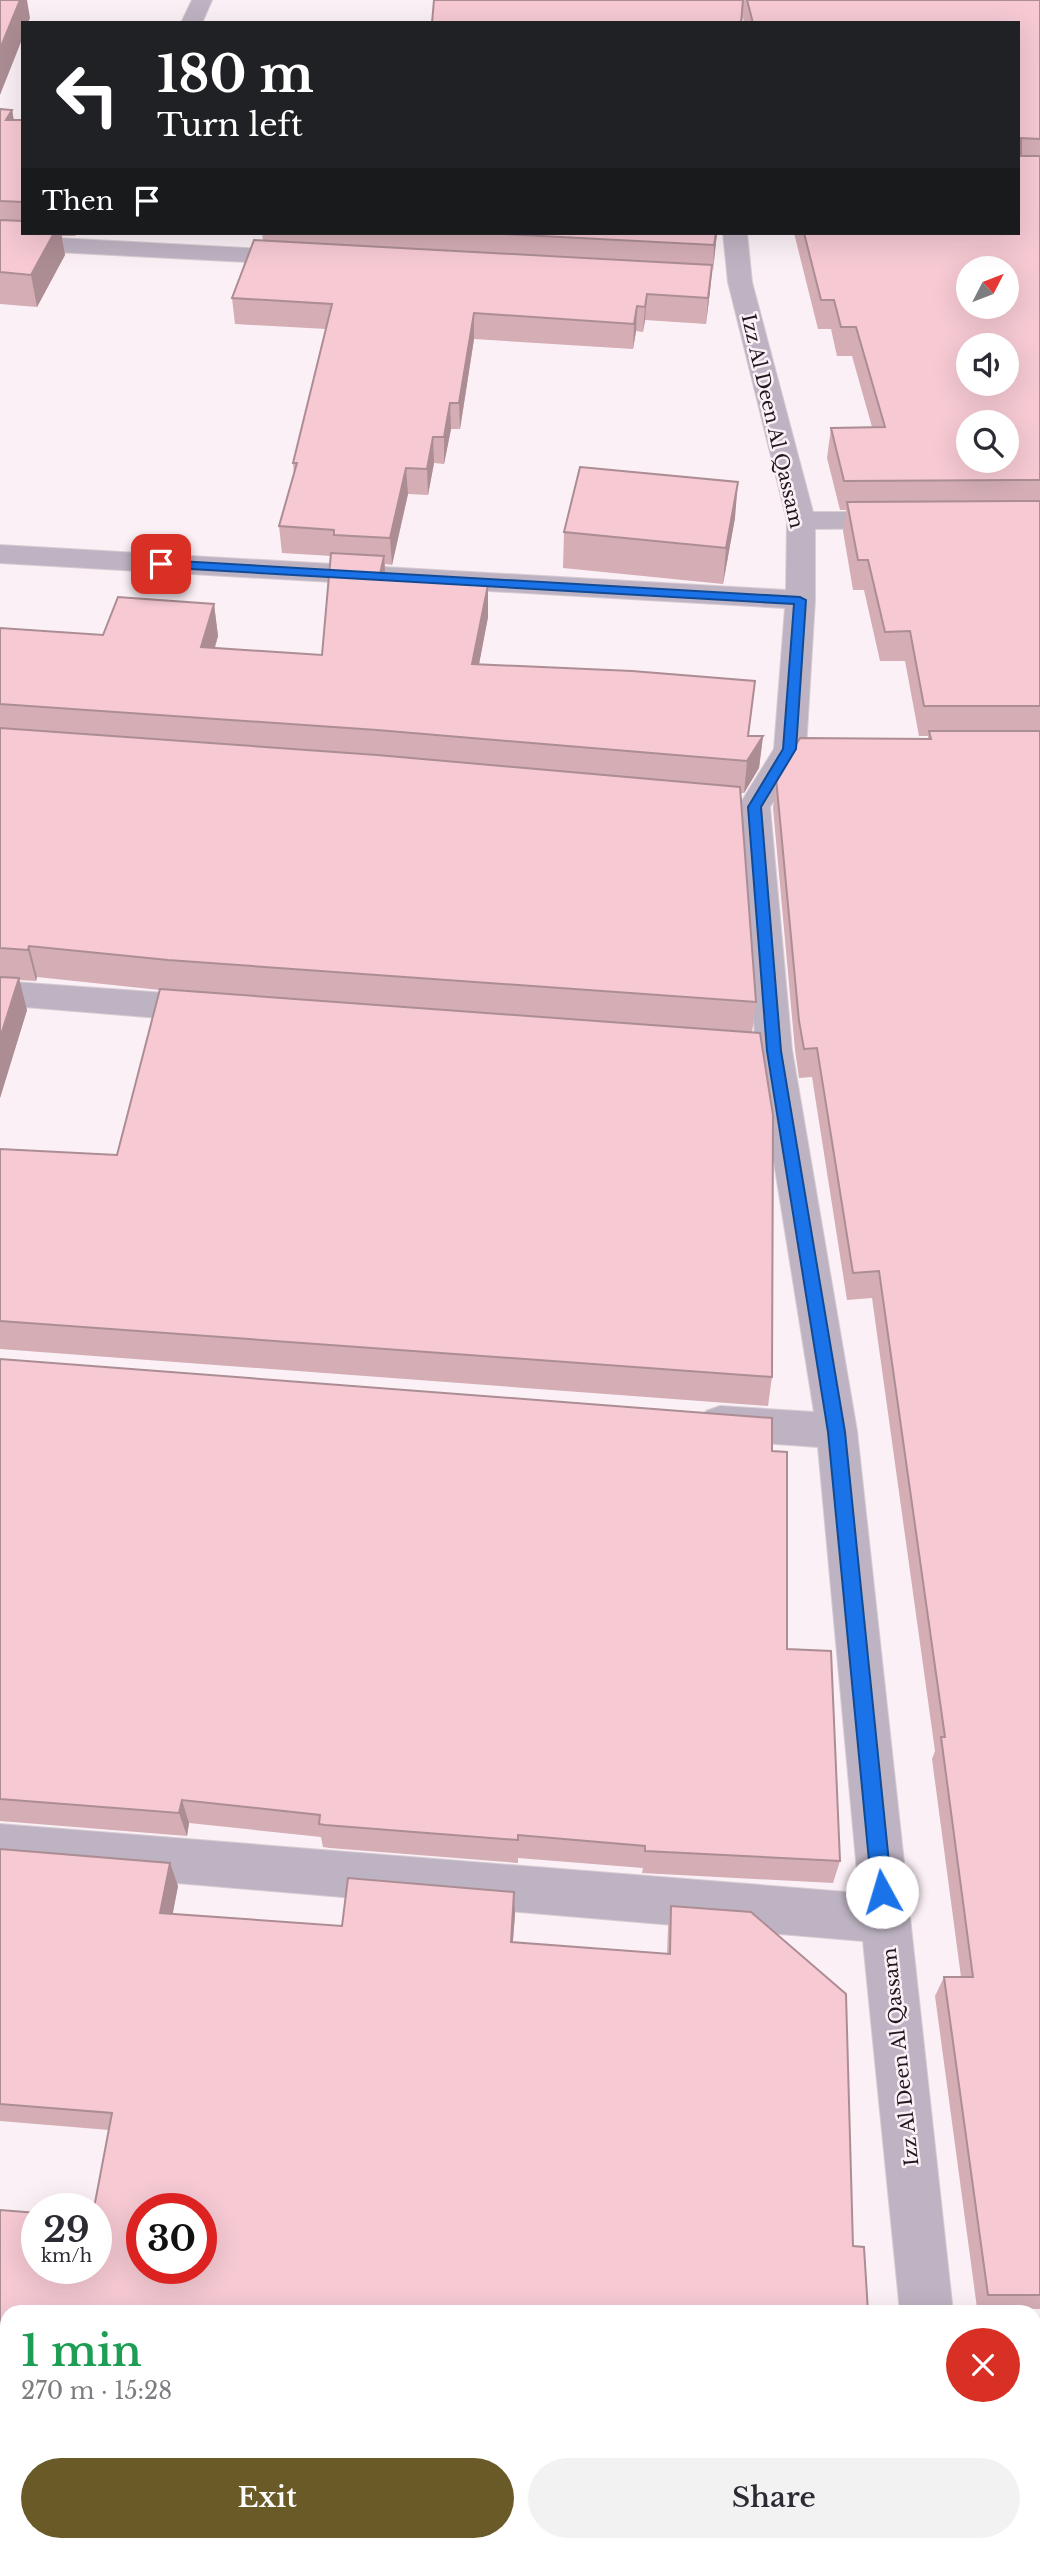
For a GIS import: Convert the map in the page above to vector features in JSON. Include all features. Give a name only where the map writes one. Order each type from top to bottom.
[{"type":"street","points":[[192,21],[202,0]]},
{"type":"street","name":"Izz Al Deen Al Qassam","points":[[735,235],[726,282],[801,521],[804,749],[740,806],[760,1050],[837,1432],[926,2305]]},
{"type":"street","points":[[0,242],[80,239],[323,259]]},
{"type":"street","points":[[801,521],[921,520]]},
{"type":"street","points":[[0,555],[800,600]]},
{"type":"street","points":[[0,993],[235,1011]]},
{"type":"street","points":[[683,1420],[837,1432]]},
{"type":"street","points":[[0,1846],[885,1919]]},
{"type":"building","points":[[0,0],[20,0],[0,49]]},
{"type":"building","points":[[434,0],[743,0],[741,21],[432,21]]},
{"type":"building","points":[[747,0],[1040,0],[1040,139],[1021,138],[1021,156],[1040,156],[1040,480],[844,481],[831,428],[885,427],[856,327],[841,327],[834,300],[821,300],[805,235],[1020,235],[1020,21],[752,21]]},
{"type":"building","points":[[0,109],[12,110],[6,120],[21,120],[21,202],[0,201]]},
{"type":"building","points":[[0,220],[21,221],[21,235],[53,235],[31,275],[0,272]]},
{"type":"building","points":[[524,235],[716,235],[714,245]]},
{"type":"building","points":[[254,240],[712,265],[708,298],[647,294],[645,307],[637,306],[634,324],[474,313],[459,403],[450,403],[444,437],[433,437],[427,469],[406,468],[390,538],[334,535],[334,530],[279,526],[297,463],[293,463],[332,304],[232,298]]},
{"type":"building","points":[[580,467],[738,482],[726,548],[564,532]]},
{"type":"building","points":[[1040,501],[1040,706],[924,706],[910,631],[885,632],[868,560],[858,560],[847,502]]},
{"type":"building","points":[[331,553],[384,556],[379,578],[488,585],[472,664],[632,671],[755,681],[748,736],[763,736],[747,761],[377,730],[0,704],[0,628],[103,635],[118,597],[214,604],[201,647],[322,655]]},
{"type":"building","points":[[0,728],[377,755],[740,787],[756,1002],[168,960],[29,946],[28,950],[0,948]]},
{"type":"building","points":[[929,731],[1040,731],[1040,2295],[988,2295],[944,1977],[973,1977],[941,1737],[945,1737],[879,1271],[853,1273],[817,1048],[804,1049],[799,1021],[776,778],[800,738],[931,739]]},
{"type":"building","points":[[0,977],[19,978],[0,1038]]},
{"type":"building","points":[[160,989],[760,1033],[773,1115],[772,1377],[0,1321],[0,1149],[117,1155]]},
{"type":"building","points":[[0,1359],[772,1418],[772,1451],[787,1452],[787,1649],[831,1651],[840,1861],[645,1851],[645,1846],[518,1835],[518,1840],[325,1825],[319,1824],[320,1815],[182,1800],[179,1813],[0,1799]]},
{"type":"building","points":[[0,1849],[170,1863],[160,1913],[342,1926],[348,1878],[514,1892],[511,1942],[670,1954],[671,1906],[751,1912],[846,1994],[853,2246],[864,2247],[868,2305],[0,2305],[0,2210],[21,2212],[21,2284],[112,2284],[112,2193],[97,2193],[112,2113],[0,2104]]},
{"type":"route","points":[[161,564],[800,600],[790,749],[754,807],[774,1051],[837,1432],[882,1892]]}]
